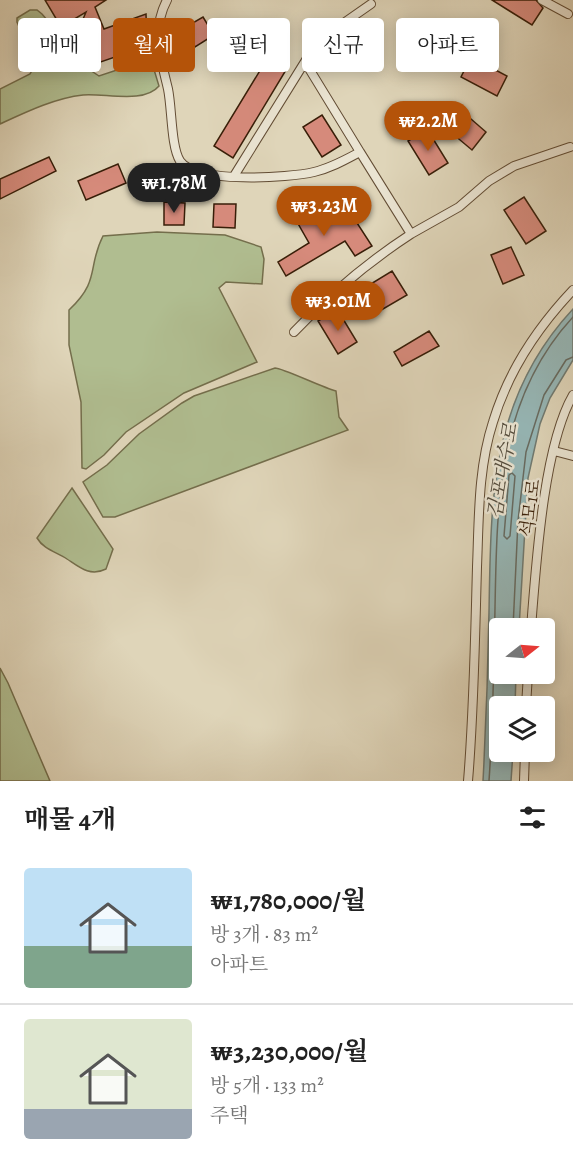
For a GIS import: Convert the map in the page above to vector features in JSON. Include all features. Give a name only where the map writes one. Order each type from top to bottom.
[{"type":"lane","points":[[166,0],[159,20],[159,51],[172,105],[175,152],[183,166],[234,176],[268,177],[314,172],[331,167],[360,152]]},
{"type":"lane","points":[[542,0],[568,14]]},
{"type":"lane","points":[[351,18],[371,4]]},
{"type":"lane","points":[[234,176],[302,67]]},
{"type":"lane","points":[[311,72],[411,234]]},
{"type":"lane","points":[[294,332],[358,271],[411,234],[459,207],[489,181],[531,159],[570,147]]},
{"type":"lane","points":[[468,781],[474,692],[479,517],[485,450],[492,422],[510,378],[539,332],[573,290]]},
{"type":"lane","name":"석모1로","points":[[532,618],[554,451],[573,395]]},
{"type":"lane","points":[[554,451],[573,456]]},
{"type":"lane","points":[[524,781],[525,762]]},
{"type":"green space","points":[[30,10],[37,10],[45,18],[18,18],[18,24],[17,18]]},
{"type":"green space","points":[[113,71],[155,72],[159,86],[144,95],[83,95],[62,99],[0,124],[0,89],[31,72],[93,72],[99,76]]},
{"type":"green space","points":[[157,232],[225,235],[261,247],[264,259],[262,284],[226,282],[219,288],[257,362],[184,393],[126,432],[104,455],[86,469],[82,468],[81,402],[69,345],[69,310],[90,282],[95,256],[103,236]]},
{"type":"green space","points":[[275,368],[336,391],[339,417],[348,430],[115,517],[103,517],[83,482],[107,465],[139,434],[182,403],[194,396]]},
{"type":"green space","points":[[72,488],[113,549],[106,569],[95,572],[80,568],[47,548],[37,538]]},
{"type":"green space","points":[[0,668],[8,683],[50,781],[0,781]]},
{"type":"water","name":"김포대수로","points":[[573,309],[573,360],[550,398],[540,424],[528,478],[520,618],[489,618],[489,684],[516,684],[515,696],[489,696],[489,762],[512,762],[511,781],[483,781],[491,529],[495,489],[510,414],[525,378],[546,343]]},
{"type":"building","points":[[45,0],[106,0],[95,7],[100,18],[83,18],[86,12],[76,18],[56,18]]},
{"type":"building","points":[[492,0],[536,0],[543,8],[532,25]]},
{"type":"building","points":[[146,14],[146,18],[135,18]]},
{"type":"building","points":[[203,17],[207,24],[207,39],[195,47],[195,22]]},
{"type":"building","points":[[101,22],[104,29],[113,26],[113,58],[101,62]]},
{"type":"building","points":[[259,72],[285,72],[233,158],[214,146]]},
{"type":"building","points":[[464,72],[499,72],[507,76],[497,96],[461,77]]},
{"type":"building","points":[[456,106],[486,132],[472,150],[441,124]]},
{"type":"building","points":[[322,115],[341,145],[322,157],[303,127]]},
{"type":"building","points":[[427,129],[448,163],[429,175],[408,141]]},
{"type":"building","points":[[49,157],[56,171],[0,199],[0,179]]},
{"type":"building","points":[[118,164],[126,183],[86,200],[78,181]]},
{"type":"building","points":[[524,197],[546,231],[526,244],[504,210]]},
{"type":"building","points":[[164,202],[185,203],[184,225],[164,225]]},
{"type":"building","points":[[312,202],[324,224],[348,209],[372,246],[355,256],[345,241],[286,276],[278,262],[309,243],[292,213]]},
{"type":"building","points":[[214,204],[236,204],[235,228],[213,227]]},
{"type":"building","points":[[511,247],[524,275],[503,284],[491,255]]},
{"type":"building","points":[[392,271],[407,295],[371,316],[356,293]]},
{"type":"building","points":[[337,309],[357,342],[338,354],[318,321]]},
{"type":"building","points":[[429,331],[439,346],[402,366],[394,352]]}]
